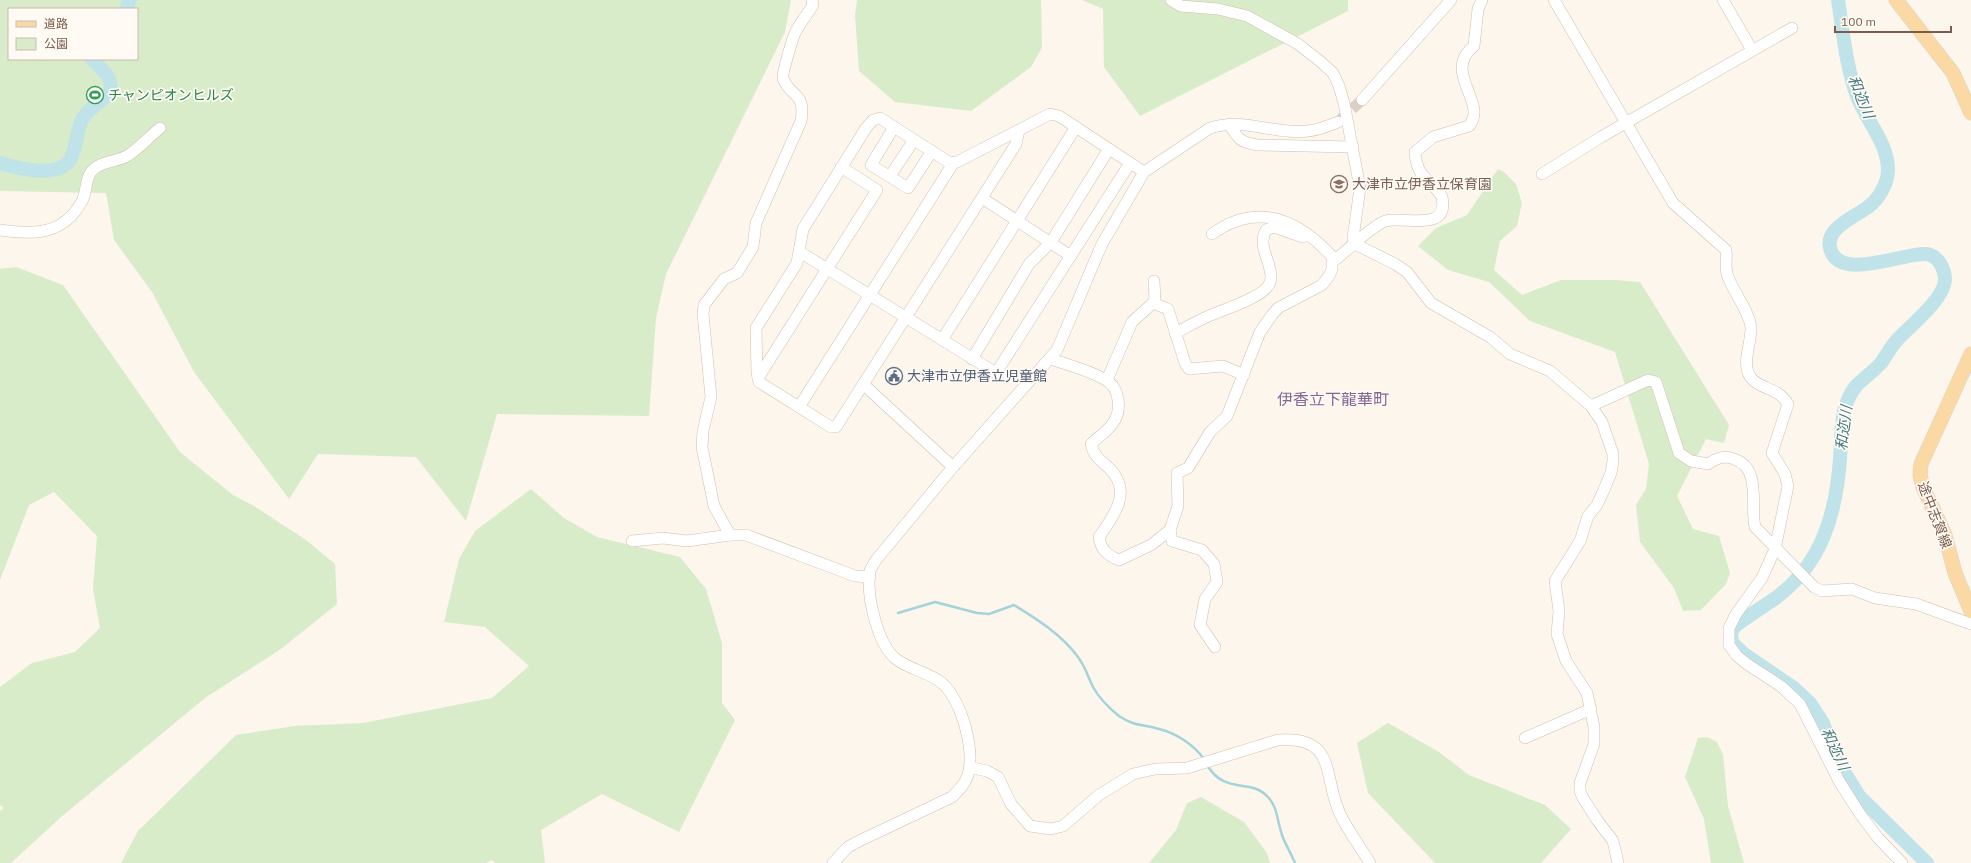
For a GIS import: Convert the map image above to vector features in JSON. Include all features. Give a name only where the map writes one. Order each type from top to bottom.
[{"type":"main road","points":[[1896,0],[1953,73],[1971,112]]},
{"type":"main road","name":"途中志賀線","points":[[1971,354],[1921,464],[1920,475],[1923,487],[1949,546],[1957,580],[1971,611]]},
{"type":"street","points":[[730,535],[714,506],[702,447],[703,431],[711,397],[703,314],[704,305],[724,279],[737,273],[753,247],[756,223],[801,121],[802,109],[799,98],[785,82],[782,76],[784,64],[791,51],[795,32],[813,4],[812,0]]},
{"type":"street","points":[[1171,0],[1181,6],[1218,9],[1247,16],[1298,44],[1321,62],[1332,73],[1339,86],[1353,147],[1360,188],[1353,238],[1355,244],[1395,264],[1407,272],[1431,303],[1490,337],[1510,354],[1550,371],[1590,406],[1602,422],[1613,454],[1611,473],[1597,505],[1588,516],[1580,541],[1555,581],[1559,611],[1557,634],[1560,646],[1566,661],[1587,692],[1591,709],[1594,744],[1580,783],[1580,791],[1597,820],[1613,841],[1618,863]]},
{"type":"street","points":[[1362,100],[1451,0]]},
{"type":"street","points":[[1215,647],[1200,625],[1204,599],[1217,582],[1214,564],[1202,550],[1172,541],[1170,530],[1178,506],[1177,473],[1188,468],[1210,432],[1227,416],[1260,332],[1278,308],[1322,285],[1329,276],[1332,269],[1332,262],[1374,227],[1385,221],[1425,220],[1436,217],[1440,213],[1443,208],[1442,197],[1419,171],[1416,165],[1414,152],[1433,137],[1469,126],[1473,122],[1474,112],[1463,76],[1461,61],[1464,54],[1474,46],[1478,9],[1482,0]]},
{"type":"street","points":[[1554,0],[1625,123],[1673,202],[1726,250],[1727,274],[1748,317],[1751,328],[1747,362],[1748,372],[1753,380],[1782,395],[1788,404],[1772,453],[1787,479],[1788,486],[1776,548],[1762,578],[1736,614],[1729,628],[1729,645],[1737,656],[1782,688],[1800,704],[1838,781],[1878,838],[1902,863]]},
{"type":"street","points":[[1723,0],[1752,50]]},
{"type":"street","points":[[1542,174],[1625,123],[1693,86],[1752,50],[1792,28]]},
{"type":"street","points":[[1019,130],[1016,144],[836,427],[831,427],[759,382],[756,328],[797,264],[803,229],[866,128],[873,120],[880,118],[950,163],[1050,114],[1059,116],[1144,172]]},
{"type":"street","points":[[833,863],[848,847],[952,797],[962,788],[968,777],[970,766],[971,753],[968,739],[959,709],[951,694],[944,685],[933,676],[907,666],[896,659],[886,649],[880,637],[875,620],[870,577],[870,569],[876,560],[953,467],[1051,359],[1062,339],[1102,244],[1144,172],[1210,128],[1229,124],[1308,132],[1338,122]]},
{"type":"street","points":[[1229,124],[1237,138],[1244,143],[1258,145],[1353,147]]},
{"type":"street","points":[[894,127],[871,164],[908,188],[932,152]]},
{"type":"street","points":[[942,340],[1076,127]]},
{"type":"street","points":[[0,230],[35,233],[57,228],[66,221],[82,200],[91,172],[98,166],[128,156],[160,128]]},
{"type":"street","points":[[890,176],[914,140]]},
{"type":"street","points":[[972,359],[1029,264],[1051,242],[1109,149]]},
{"type":"street","points":[[799,407],[954,162]]},
{"type":"street","points":[[800,252],[996,373],[1130,162]]},
{"type":"street","points":[[758,378],[877,190],[841,167]]},
{"type":"street","points":[[982,198],[1071,256]]},
{"type":"street","points":[[1212,234],[1226,224],[1254,217],[1270,217],[1284,220],[1307,235],[1323,246],[1334,260]]},
{"type":"street","points":[[1175,332],[1213,314],[1230,309],[1262,292],[1269,286],[1271,278],[1263,244],[1263,236],[1266,230],[1274,227],[1303,237],[1307,235]]},
{"type":"street","points":[[1107,380],[1132,322],[1155,301],[1154,281]]},
{"type":"street","points":[[1153,303],[1168,309],[1185,363],[1189,369],[1223,366],[1244,375]]},
{"type":"street","points":[[1051,359],[1107,380],[1114,388],[1118,399],[1119,411],[1114,423],[1091,444],[1093,452],[1112,471],[1119,485],[1121,500],[1114,515],[1100,537],[1101,546],[1108,555],[1119,560],[1151,544],[1170,530]]},
{"type":"street","points":[[1590,406],[1648,380],[1656,382],[1679,453],[1691,461],[1708,464],[1716,459],[1726,456],[1737,460],[1748,470],[1754,490],[1752,515],[1755,527],[1814,587],[1822,591],[1852,589],[1875,598],[1916,604],[1971,624]]},
{"type":"street","points":[[863,384],[953,467]]},
{"type":"street","points":[[632,541],[663,538],[687,541],[730,535],[746,535],[855,576],[870,577]]},
{"type":"street","points":[[1525,738],[1591,709]]},
{"type":"street","points":[[974,768],[987,771],[998,777],[1011,804],[1030,826],[1051,829],[1063,826],[1100,795],[1134,774],[1155,769],[1187,768],[1278,740],[1290,739],[1305,742],[1316,748],[1325,759],[1333,796],[1341,816],[1370,863]]},
{"type":"green space","points":[[0,0],[791,0],[785,32],[666,274],[656,318],[649,416],[497,414],[466,521],[416,457],[318,454],[289,499],[194,372],[152,292],[114,240],[106,193],[0,191]]},
{"type":"green space","points":[[857,0],[1041,0],[1042,48],[1031,67],[971,111],[895,102],[859,71],[855,15]]},
{"type":"green space","points":[[1082,0],[1348,0],[1348,11],[1140,116],[1104,67],[1103,9]]},
{"type":"green space","points":[[1498,169],[1504,172],[1516,184],[1522,203],[1517,226],[1500,241],[1494,270],[1522,295],[1561,280],[1614,280],[1640,282],[1729,425],[1724,443],[1706,439],[1677,496],[1693,529],[1719,536],[1730,573],[1726,584],[1701,610],[1683,611],[1674,588],[1640,542],[1636,505],[1646,489],[1649,464],[1615,352],[1530,321],[1489,282],[1448,270],[1418,246],[1436,228],[1467,215]]},
{"type":"green space","points":[[16,267],[63,285],[180,452],[233,495],[254,506],[306,540],[335,564],[337,604],[281,649],[205,698],[61,817],[11,863],[0,863],[0,811],[4,808],[0,805],[0,687],[32,663],[75,652],[100,628],[93,589],[97,536],[54,492],[29,505],[0,580],[0,269]]},
{"type":"green space","points":[[531,489],[564,518],[597,537],[680,557],[706,589],[722,643],[722,703],[735,720],[679,832],[602,794],[541,830],[545,863],[495,863],[492,860],[486,863],[121,863],[138,831],[236,735],[294,726],[363,723],[492,698],[529,666],[485,627],[444,622],[459,559],[475,531]]},
{"type":"green space","points":[[1388,723],[1439,752],[1469,775],[1545,805],[1571,829],[1541,863],[1435,863],[1368,793],[1357,743]]},
{"type":"green space","points":[[1707,737],[1717,742],[1723,755],[1728,806],[1744,863],[1711,863],[1704,819],[1685,777],[1698,738]]},
{"type":"green space","points":[[1201,797],[1244,822],[1267,853],[1270,863],[1149,863],[1176,830],[1187,803]]},
{"type":"waterway","points":[[126,8],[130,0]]},
{"type":"waterway","name":"和迩川","points":[[1838,0],[1845,49],[1853,85],[1861,105],[1881,141],[1887,160],[1888,175],[1885,185],[1876,200],[1868,207],[1841,224],[1835,230],[1829,243],[1831,251],[1837,260],[1848,264],[1860,265],[1916,255],[1930,255],[1940,263],[1944,271],[1945,280],[1939,295],[1933,303],[1896,342],[1881,363],[1856,386],[1851,394],[1842,421],[1840,459],[1835,499],[1824,536],[1816,553],[1792,584],[1777,597],[1735,626],[1731,632],[1732,643],[1744,654],[1794,688],[1810,703],[1823,723],[1837,760],[1859,796],[1927,863]]},
{"type":"waterway","points":[[0,163],[38,171],[58,168],[66,164],[73,153],[79,126],[83,118],[89,110],[109,94],[111,89],[109,79],[93,60]]},
{"type":"waterway","points":[[898,613],[935,602],[977,613],[989,614],[1014,605],[1049,628],[1072,649],[1083,664],[1098,695],[1119,716],[1139,725],[1154,727],[1172,733],[1190,744],[1204,759]]},
{"type":"waterway","points":[[1207,765],[1214,774],[1222,780],[1253,788],[1261,791],[1268,797],[1274,806],[1282,835],[1295,863]]},
{"type":"tunnel","points":[[1340,120],[1362,100]]},
{"type":"place","name":"チャンピオンヒルズ","points":[[95,95]]},
{"type":"place","name":"大津市立伊香立保育園","points":[[1339,184]]},
{"type":"place","name":"大津市立伊香立児童館","points":[[894,376]]},
{"type":"district","name":"伊香立下龍華町","points":[[1333,399]]}]
